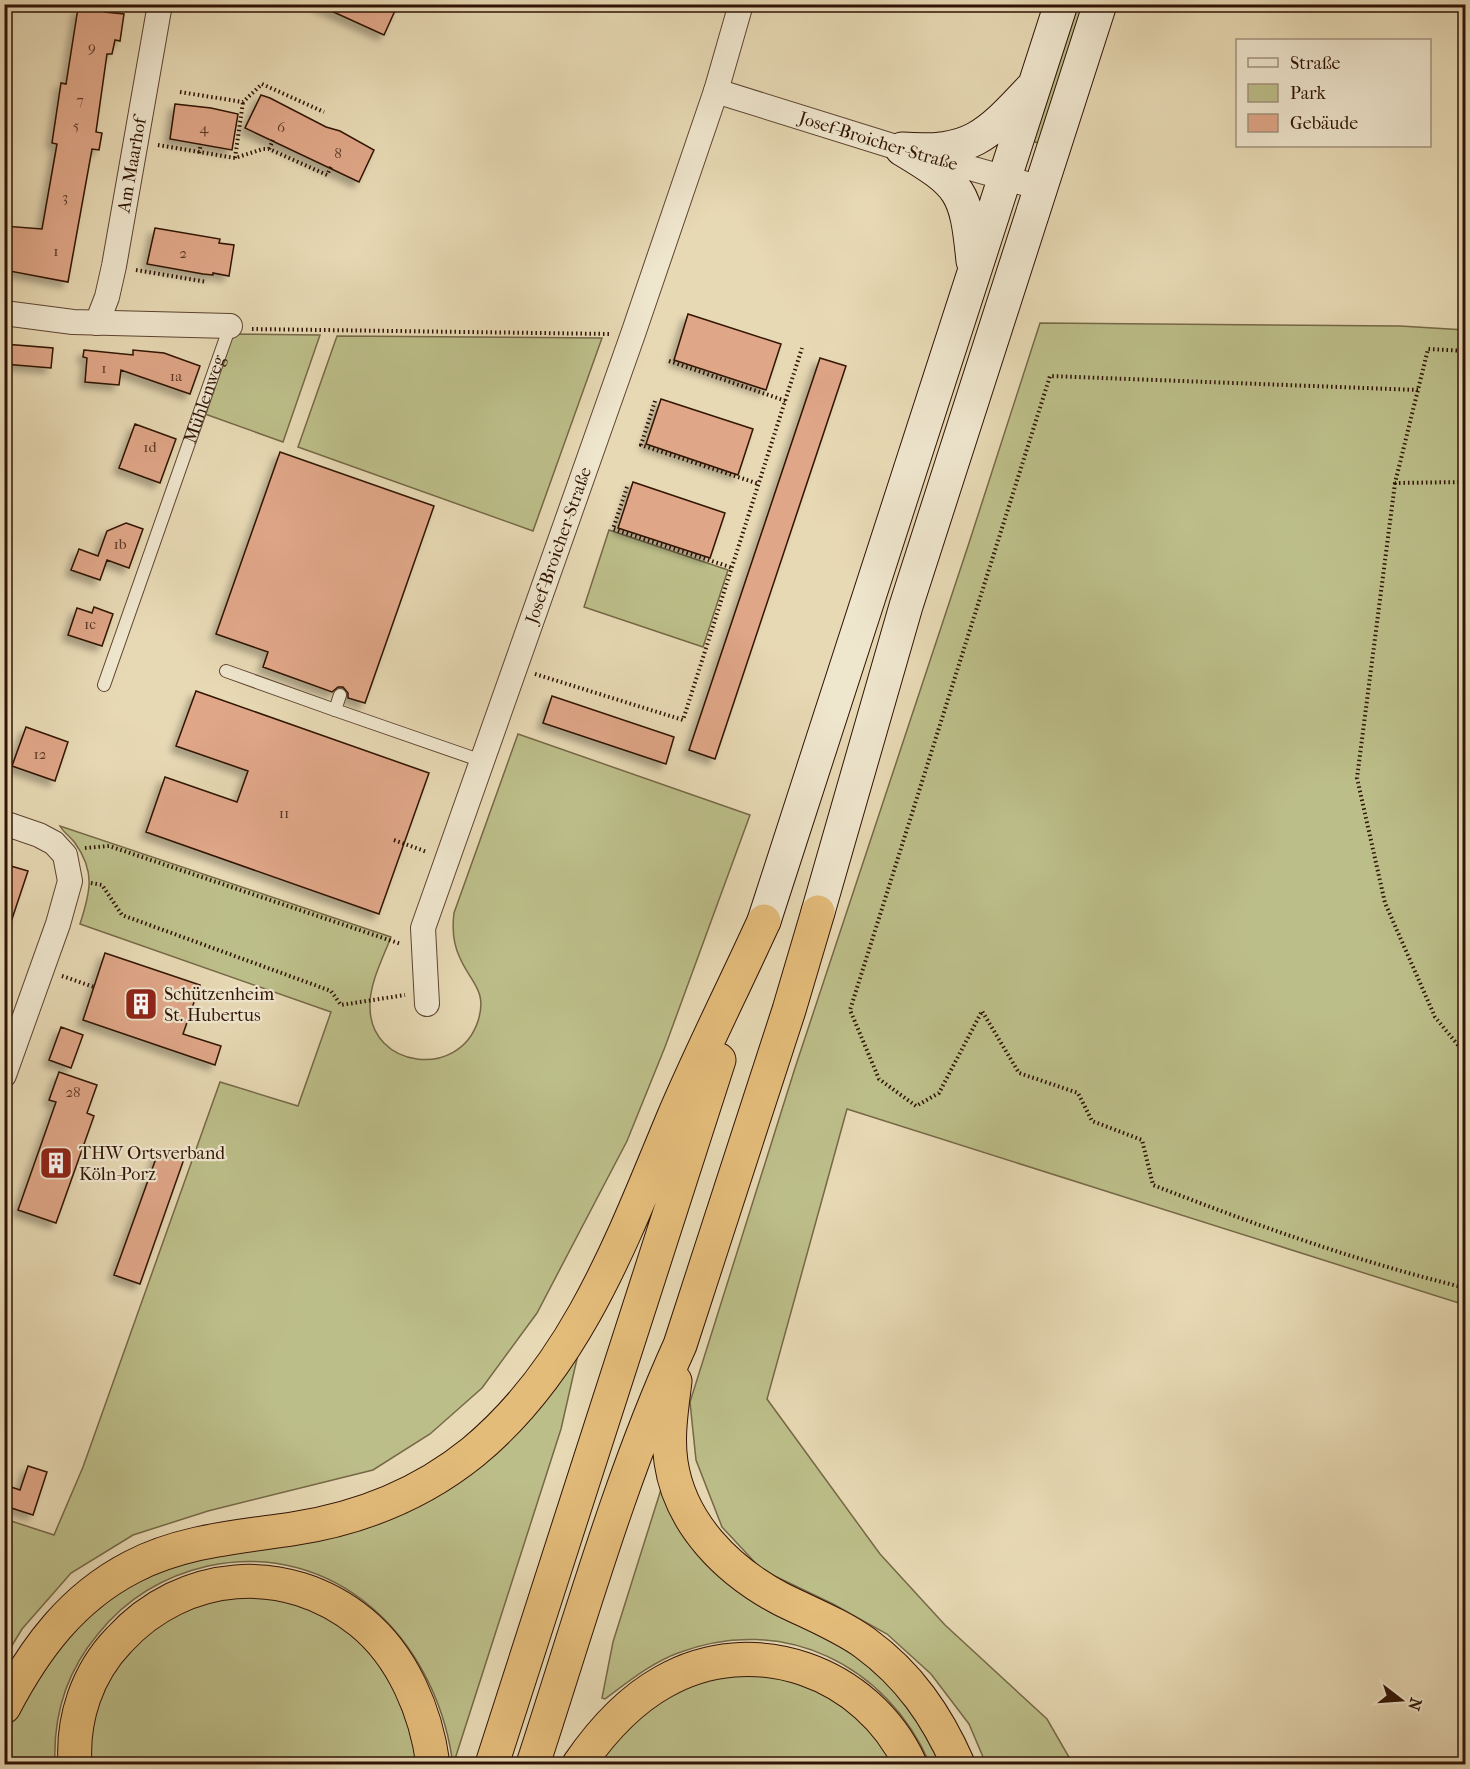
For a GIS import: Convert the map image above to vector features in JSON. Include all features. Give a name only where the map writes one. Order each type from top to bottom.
[{"type":"highway","points":[[533,1764],[611,1523],[656,1398],[680,1345],[789,1010],[818,912]]},
{"type":"highway","points":[[4,1707],[30,1662],[57,1624],[85,1598],[123,1572],[149,1559],[181,1548],[325,1523],[378,1507],[408,1495],[440,1476],[503,1424],[545,1374],[569,1339],[598,1289],[634,1212],[674,1116],[764,921]]},
{"type":"highway","points":[[492,1764],[764,921]]},
{"type":"highway","points":[[680,1345],[670,1423],[671,1462],[675,1480],[689,1513],[704,1538],[743,1576],[779,1598],[847,1632],[888,1662],[912,1686],[930,1709],[958,1764]]},
{"type":"highway","points":[[75,1764],[74,1739],[88,1685],[105,1656],[131,1627],[158,1607],[185,1592],[217,1584],[246,1581],[282,1584],[308,1592],[349,1613],[373,1633],[395,1659],[414,1695],[427,1734],[433,1764]]},
{"type":"highway","points":[[579,1764],[623,1712],[651,1689],[665,1680],[700,1666],[725,1660],[742,1659],[768,1660],[799,1666],[840,1684],[879,1717],[897,1741],[910,1764]]},
{"type":"main road","points":[[764,921],[1061,4]]},
{"type":"main road","points":[[818,912],[906,606],[1100,4]]},
{"type":"main road","points":[[902,149],[928,151],[953,148],[978,138],[1003,119],[1036,83]]},
{"type":"main road","points":[[902,149],[948,179],[958,192],[966,207],[975,272]]},
{"type":"street","name":"Am Maarhof","points":[[97,323],[107,297],[114,266],[160,4]]},
{"type":"street","name":"Josef-Broicher-Straße","points":[[427,998],[423,928],[633,334],[716,91],[741,4]]},
{"type":"street","name":"Josef-Broicher-Straße","points":[[716,91],[902,149],[1041,188]]},
{"type":"street","name":"Mühlenweg","points":[[4,313],[73,322],[230,326]]},
{"type":"street","points":[[4,823],[39,835],[54,843],[65,855],[70,881],[61,914],[4,1075]]},
{"type":"lane","name":"Mühlenweg","points":[[104,685],[230,326]]},
{"type":"lane","points":[[226,671],[482,761]]},
{"type":"lane","points":[[335,710],[340,695]]},
{"type":"path","points":[[235,158],[243,102],[262,84],[324,112]]},
{"type":"path","points":[[180,92],[243,102]]},
{"type":"path","points":[[136,141],[235,158],[269,149],[327,175],[331,167]]},
{"type":"path","points":[[269,149],[273,141]]},
{"type":"path","points":[[200,153],[201,144]]},
{"type":"path","points":[[114,266],[207,282]]},
{"type":"path","points":[[178,278],[179,270]]},
{"type":"path","points":[[230,326],[246,329],[633,334]]},
{"type":"path","points":[[561,683],[683,720],[802,348]]},
{"type":"path","points":[[1466,351],[1428,349],[1395,483],[1357,778],[1385,903],[1435,1017],[1466,1054]]},
{"type":"path","points":[[669,361],[786,401]]},
{"type":"path","points":[[1418,390],[1050,376],[850,1010],[879,1079],[916,1106],[939,1093],[982,1011],[1019,1073],[1078,1092],[1092,1121],[1142,1140],[1153,1185],[1252,1223],[1399,1272],[1466,1288]]},
{"type":"path","points":[[656,401],[641,445],[759,484]]},
{"type":"path","points":[[1395,483],[1466,482]]},
{"type":"path","points":[[627,487],[613,529],[733,568]]},
{"type":"path","points":[[394,840],[447,858]]},
{"type":"path","points":[[65,855],[82,848],[109,846],[424,952]]},
{"type":"path","points":[[70,881],[102,885],[122,915],[331,991],[341,1005],[427,998]]},
{"type":"path","points":[[42,969],[94,987]]},
{"type":"green space","points":[[1074,5],[1083,5],[1039,143],[1031,141]]},
{"type":"green space","points":[[1040,323],[1400,326],[1465,330],[1465,1305],[847,1109],[767,1399],[880,1554],[945,1625],[1047,1719],[1073,1764],[986,1764],[969,1724],[931,1674],[887,1634],[833,1604],[762,1570],[722,1527],[696,1460],[690,1402],[795,1068]]},
{"type":"green space","points":[[233,334],[320,335],[283,442],[205,414]]},
{"type":"green space","points":[[337,336],[602,338],[533,531],[298,447]]},
{"type":"green space","points":[[609,530],[728,570],[703,647],[584,607]]},
{"type":"green space","points":[[518,734],[750,815],[665,1047],[627,1141],[537,1313],[482,1388],[430,1434],[373,1470],[208,1511],[133,1535],[71,1573],[22,1629],[5,1657],[5,1519],[54,1535],[83,1467],[220,1082],[298,1106],[331,1012],[80,924],[88,892],[88,873],[82,854],[60,826],[391,937],[377,971],[370,998],[374,1028],[384,1043],[399,1054],[417,1059],[435,1059],[453,1052],[468,1040],[481,1010],[479,994],[454,942],[454,913]]},
{"type":"green space","points":[[579,1350],[561,1429],[455,1759],[452,1758],[442,1714],[424,1674],[400,1637],[371,1607],[336,1583],[297,1568],[254,1562],[208,1566],[192,1570],[161,1583],[121,1610],[87,1648],[70,1679],[57,1729],[55,1764],[5,1764],[5,1728],[43,1658],[138,1574],[366,1521]]},
{"type":"green space","points":[[663,1483],[672,1499],[878,1666],[948,1764],[930,1764],[911,1729],[887,1699],[859,1675],[827,1656],[793,1644],[756,1640],[717,1642],[678,1653],[649,1667],[605,1699],[602,1698],[613,1642]]},
{"type":"green space","points":[[230,1591],[318,1606],[383,1659],[423,1764],[84,1764],[91,1705],[144,1627]]},
{"type":"green space","points":[[739,1668],[838,1694],[899,1764],[590,1764],[647,1703]]},
{"type":"building","points":[[89,4],[106,4],[105,12],[124,14],[120,41],[115,40],[112,54],[107,54],[96,132],[102,133],[99,150],[92,149],[68,282],[4,270],[4,226],[42,229],[57,144],[52,143],[61,83],[66,84],[78,8],[88,9]]},
{"type":"building","points":[[316,4],[398,4],[384,35]]},
{"type":"building","points":[[261,95],[326,127],[340,131],[374,150],[359,182],[245,128]]},
{"type":"building","points":[[175,104],[238,114],[232,150],[170,139]]},
{"type":"building","points":[[155,228],[220,239],[219,243],[234,245],[229,276],[147,264]]},
{"type":"building","points":[[688,314],[781,344],[766,390],[674,360]]},
{"type":"building","points":[[4,344],[53,348],[51,368],[4,364]]},
{"type":"building","points":[[84,350],[133,355],[133,350],[164,353],[200,366],[190,394],[121,370],[119,385],[85,382],[87,358],[83,357]]},
{"type":"building","points":[[820,358],[846,366],[715,759],[689,750]]},
{"type":"building","points":[[661,399],[753,429],[738,475],[646,444]]},
{"type":"building","points":[[135,424],[176,439],[160,483],[119,468]]},
{"type":"building","points":[[280,452],[434,506],[365,703],[348,698],[348,693],[343,687],[338,687],[332,692],[263,667],[268,652],[216,634]]},
{"type":"building","points":[[633,482],[725,513],[710,558],[618,528]]},
{"type":"building","points":[[126,523],[143,529],[129,568],[107,560],[100,580],[71,570],[79,549],[98,556],[107,531]]},
{"type":"building","points":[[94,607],[113,614],[102,646],[68,635],[77,608],[92,613]]},
{"type":"building","points":[[196,691],[429,773],[379,914],[146,832],[165,777],[237,802],[248,771],[176,746]]},
{"type":"building","points":[[552,696],[674,737],[666,764],[543,723]]},
{"type":"building","points":[[26,727],[68,742],[55,781],[12,766]]},
{"type":"building","points":[[4,864],[28,871],[8,931],[4,931]]},
{"type":"building","name":"Schützenheim St. Hubertus","points":[[105,953],[200,985],[183,1034],[221,1046],[215,1065],[83,1020]]},
{"type":"building","points":[[61,1027],[83,1035],[71,1068],[49,1060]]},
{"type":"building","name":"THW Ortsverband Köln-Porz","points":[[59,1072],[97,1085],[87,1113],[94,1116],[56,1223],[18,1210],[56,1102],[49,1100]]},
{"type":"building","points":[[159,1150],[184,1159],[140,1284],[114,1275]]},
{"type":"building","points":[[28,1466],[47,1472],[33,1515],[5,1506],[11,1487],[20,1490]]},
{"type":"place","name":"Schützenheim St. Hubertus","points":[[141,1004]]},
{"type":"place","name":"THW Ortsverband Köln-Porz","points":[[56,1163]]}]
